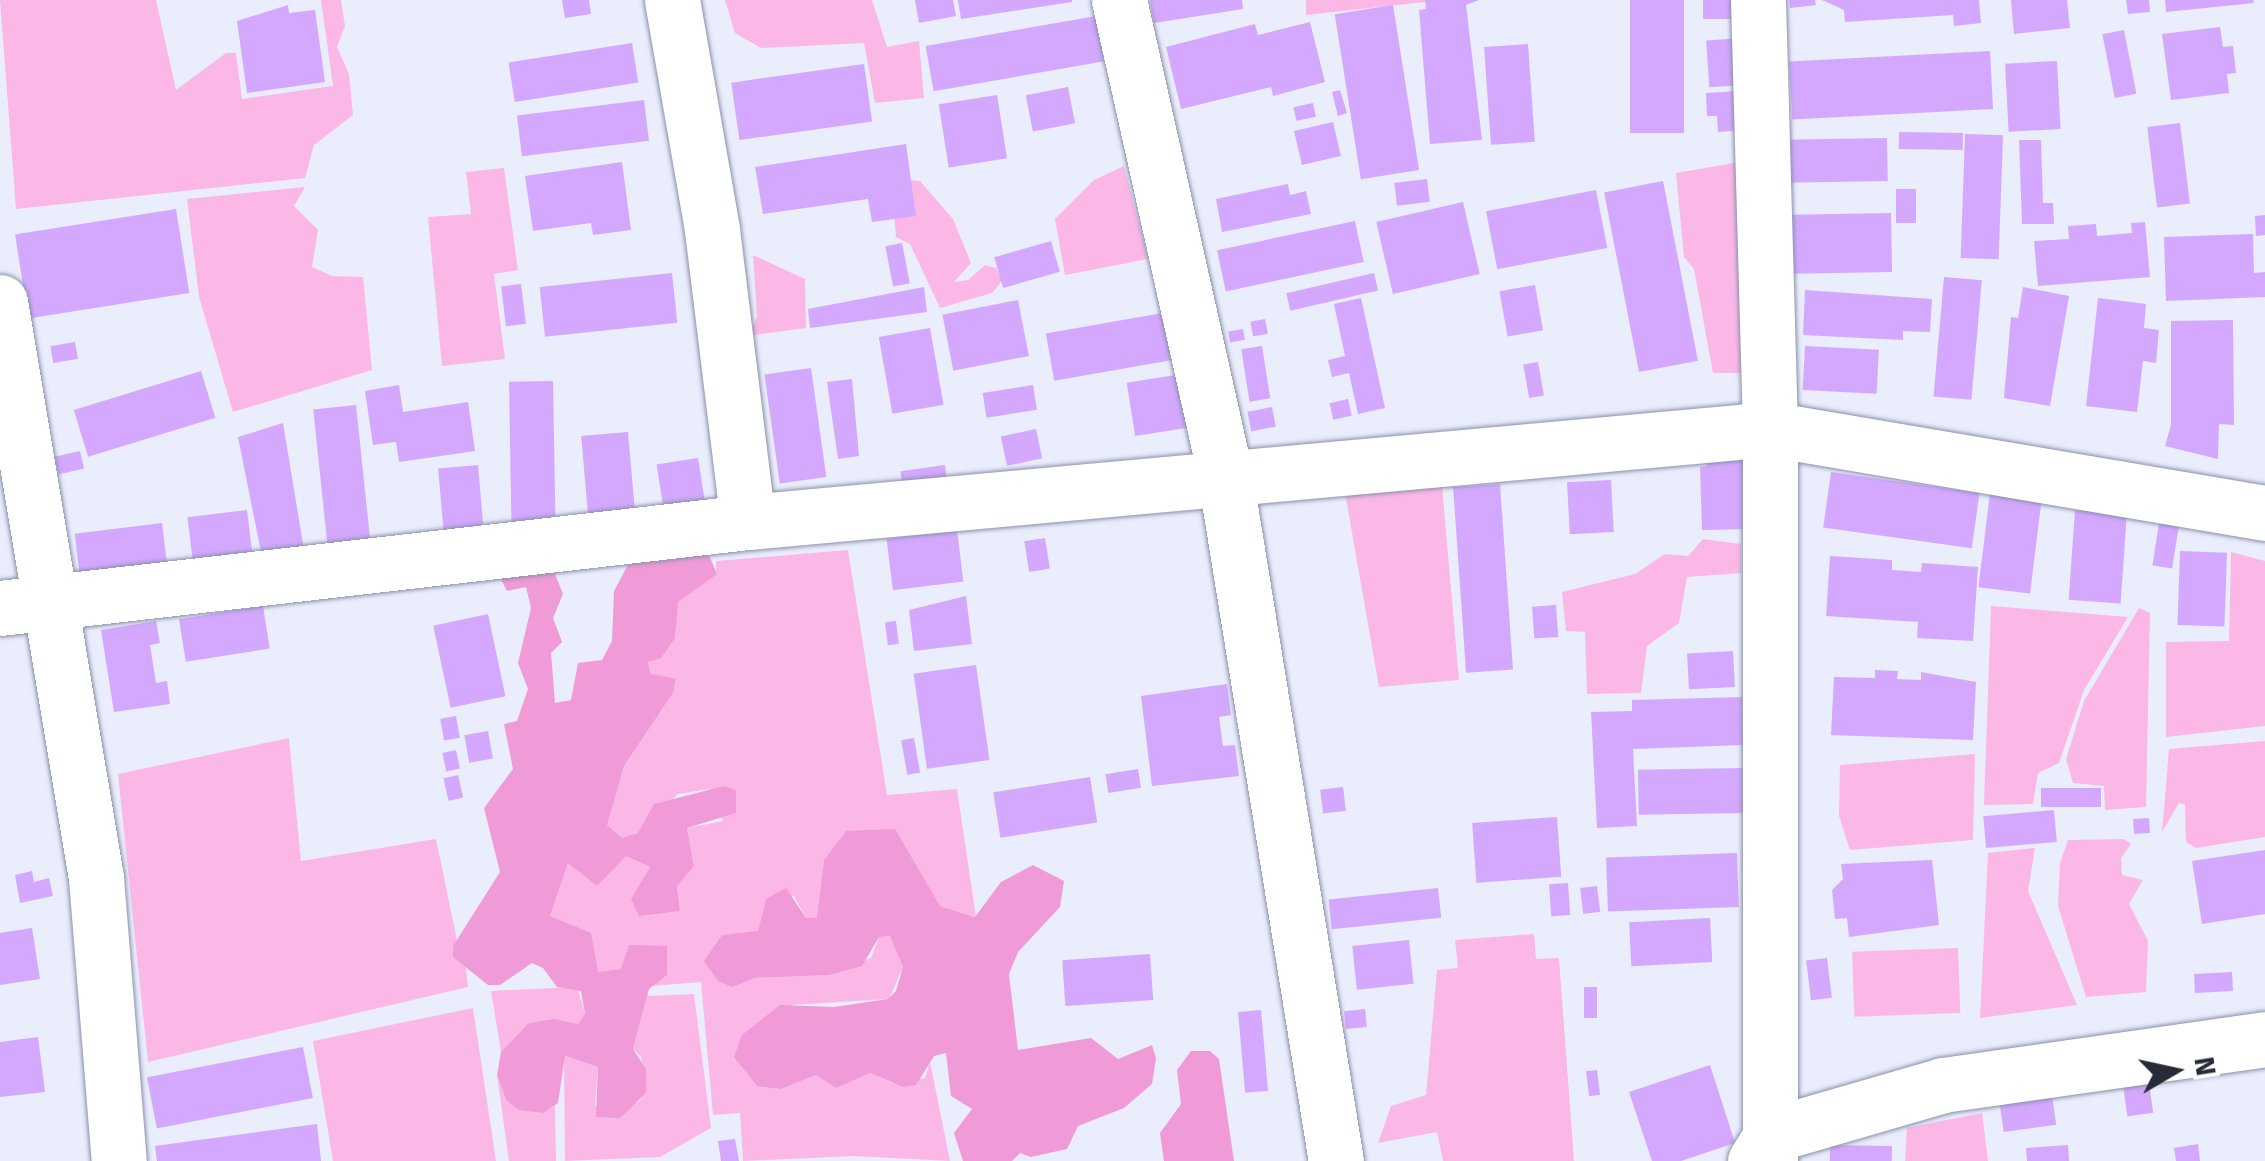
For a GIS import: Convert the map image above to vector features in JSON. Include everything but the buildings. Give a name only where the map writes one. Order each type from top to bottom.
[{"type":"street","points":[[672,0],[712,230],[748,522]]},
{"type":"street","points":[[1119,0],[1225,476],[1336,1161]]},
{"type":"street","points":[[1758,0],[1770,429],[1765,1152],[1942,1085],[2265,1039]]},
{"type":"street","points":[[0,302],[26,605],[96,878],[118,1161]]},
{"type":"street","points":[[26,605],[748,522],[1770,429],[2265,512]]},
{"type":"shaded area","points":[[0,0],[156,0],[176,90],[226,53],[236,53],[242,99],[333,86],[321,0],[341,0],[345,26],[337,47],[349,74],[353,115],[314,145],[305,178],[16,209]]},
{"type":"shaded area","points":[[725,0],[872,0],[887,47],[919,41],[924,98],[875,103],[864,43],[761,48],[735,33]]},
{"type":"shaded area","points":[[1306,0],[1443,0],[1306,15]]},
{"type":"shaded area","points":[[1746,161],[1751,373],[1713,373],[1694,269],[1684,257],[1676,173]]},
{"type":"shaded area","points":[[1124,166],[1148,259],[1065,275],[1055,219],[1094,180]]},
{"type":"shaded area","points":[[504,168],[518,270],[494,274],[505,359],[442,366],[428,217],[471,214],[466,172]]},
{"type":"shaded area","points":[[909,180],[920,181],[953,219],[971,263],[954,282],[968,280],[985,265],[996,268],[1002,281],[992,293],[940,308],[910,244],[896,237],[894,212]]},
{"type":"shaded area","points":[[305,187],[294,206],[318,230],[312,267],[332,276],[363,277],[372,370],[233,412],[199,297],[187,199]]},
{"type":"shaded area","points":[[753,255],[805,279],[806,328],[748,336],[757,317]]},
{"type":"shaded area","points":[[1441,474],[1459,680],[1379,687],[1344,487]]},
{"type":"shaded area","points":[[1703,539],[1741,544],[1741,573],[1687,577],[1679,623],[1647,646],[1641,693],[1587,694],[1585,632],[1566,631],[1562,592],[1635,574],[1665,554],[1688,556]]},
{"type":"shaded area","points":[[848,550],[887,795],[957,789],[976,917],[940,906],[900,841],[884,832],[846,831],[824,861],[818,919],[806,918],[794,896],[766,899],[758,932],[722,935],[705,961],[753,978],[829,975],[871,958],[879,937],[891,936],[903,967],[889,999],[791,1005],[781,1089],[816,1075],[870,1073],[892,1083],[925,1078],[930,1062],[950,1161],[853,1156],[743,1161],[740,1113],[713,1115],[701,982],[652,986],[657,980],[621,969],[597,973],[550,916],[568,862],[626,856],[650,867],[632,899],[680,911],[677,886],[694,865],[687,828],[723,821],[710,789],[678,794],[638,833],[621,839],[606,825],[624,766],[673,693],[651,674],[648,661],[675,638],[677,602],[716,574],[716,561]]},
{"type":"shaded area","points":[[2231,552],[2265,561],[2265,726],[2166,737],[2166,642],[2229,641]]},
{"type":"shaded area","points":[[708,553],[717,574],[678,602],[675,638],[661,658],[648,662],[651,674],[676,679],[673,693],[624,766],[607,825],[622,838],[638,833],[654,804],[724,786],[736,790],[736,813],[687,828],[694,866],[677,886],[680,911],[639,916],[631,899],[650,867],[626,856],[597,886],[568,863],[550,916],[591,933],[598,972],[621,969],[629,945],[667,946],[667,975],[649,989],[633,1049],[646,1069],[646,1093],[620,1118],[596,1117],[598,1067],[565,1056],[558,1103],[544,1113],[519,1110],[506,1100],[497,1075],[501,1052],[529,1023],[554,1019],[578,1024],[585,1014],[581,991],[557,987],[543,968],[532,963],[500,985],[488,985],[453,957],[453,946],[500,872],[484,808],[513,769],[504,724],[517,721],[528,689],[518,663],[531,608],[526,587],[507,591],[498,574],[553,569],[563,594],[553,618],[562,642],[551,653],[555,703],[571,700],[578,663],[602,660],[612,641],[614,591],[630,561]]},
{"type":"shaded area","points":[[1991,606],[2128,617],[2084,690],[2059,763],[2038,773],[2033,804],[1984,805]]},
{"type":"shaded area","points":[[2139,608],[2150,613],[2146,807],[2105,810],[2104,786],[2073,783],[2066,759],[2084,701]]},
{"type":"shaded area","points":[[289,738],[301,861],[436,839],[457,940],[453,946],[465,961],[468,987],[148,1062],[118,774]]},
{"type":"shaded area","points":[[2265,741],[2265,837],[2196,848],[2186,842],[2185,805],[2179,803],[2162,832],[2169,749]]},
{"type":"shaded area","points":[[1975,754],[1973,840],[1850,850],[1839,816],[1840,765]]},
{"type":"shaded area","points":[[895,829],[940,906],[975,917],[1001,882],[1033,865],[1064,881],[1060,907],[1018,952],[1009,974],[1018,1050],[1091,1038],[1118,1059],[1152,1045],[1156,1058],[1152,1084],[1124,1108],[1078,1126],[1067,1149],[1031,1157],[1020,1153],[1012,1161],[963,1161],[954,1133],[972,1109],[951,1096],[946,1053],[934,1056],[916,1085],[903,1087],[870,1073],[836,1088],[816,1075],[781,1089],[757,1086],[734,1057],[742,1035],[780,1005],[834,1007],[888,999],[896,991],[903,967],[890,936],[879,937],[862,966],[829,975],[754,978],[732,987],[718,981],[704,961],[722,935],[758,931],[766,899],[786,888],[806,918],[817,918],[824,860],[846,831]]},
{"type":"shaded area","points":[[2124,839],[2131,844],[2121,858],[2122,875],[2143,880],[2129,904],[2148,941],[2146,992],[2086,997],[2058,906],[2060,863],[2068,840]]},
{"type":"shaded area","points":[[2035,848],[2028,891],[2077,1005],[1980,1018],[1988,853]]},
{"type":"shaded area","points":[[1534,934],[1536,959],[1559,958],[1574,1161],[1443,1161],[1437,1132],[1378,1143],[1391,1106],[1426,1095],[1437,970],[1458,968],[1455,940]]},
{"type":"shaded area","points":[[1958,948],[1960,1013],[1854,1017],[1852,952]]},
{"type":"shaded area","points":[[577,987],[585,1014],[578,1025],[554,1019],[530,1023],[501,1052],[491,991]]},
{"type":"shaded area","points":[[694,994],[711,1128],[660,1157],[565,1161],[564,1056],[598,1067],[595,1106],[638,1102],[646,1093],[641,1057],[633,1049],[647,996]]},
{"type":"shaded area","points":[[473,1008],[496,1161],[333,1161],[313,1041]]},
{"type":"shaded area","points":[[1191,1051],[1210,1051],[1219,1059],[1234,1161],[1164,1161],[1160,1133],[1181,1104],[1177,1070]]},
{"type":"shaded area","points":[[497,1075],[506,1100],[544,1113],[555,1106],[556,1161],[509,1161]]},
{"type":"shaded area","points":[[1982,1113],[1988,1161],[1905,1161],[1907,1128]]}]
